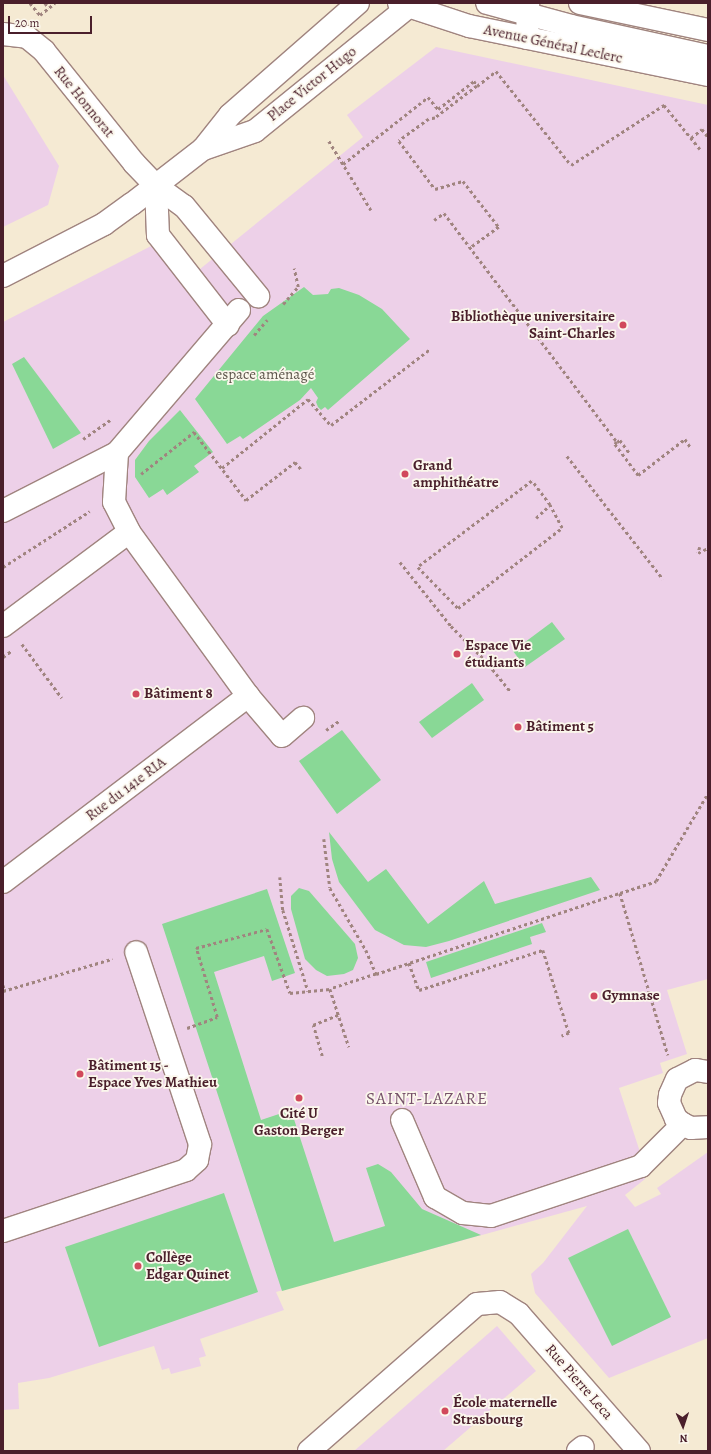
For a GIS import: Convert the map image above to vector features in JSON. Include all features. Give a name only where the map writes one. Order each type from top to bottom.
[{"type":"street","name":"Place Victor Hugo","points":[[3,276],[104,224],[156,186],[202,149],[230,115],[358,3]]},
{"type":"street","points":[[487,3],[529,9],[708,56]]},
{"type":"street","points":[[580,3],[708,30]]},
{"type":"street","name":"Place Victor Hugo","points":[[202,149],[255,131],[407,4]]},
{"type":"street","name":"Avenue Général Leclerc","points":[[407,4],[469,26],[708,76]]},
{"type":"street","points":[[527,38],[529,9]]},
{"type":"street","name":"Rue Honnorat","points":[[3,34],[27,37],[44,51],[134,163],[156,186],[184,206],[258,296]]},
{"type":"street","points":[[3,511],[117,453],[234,318],[158,235],[156,186]]},
{"type":"street","points":[[117,453],[114,502],[129,532],[248,696],[282,736],[303,718]]},
{"type":"street","points":[[3,626],[129,532]]},
{"type":"street","name":"Rue du 141e RIA","points":[[3,882],[248,696]]},
{"type":"street","points":[[3,1231],[186,1170],[197,1160],[200,1144],[136,952]]},
{"type":"street","points":[[707,1070],[695,1070],[677,1079],[670,1095],[669,1103],[676,1119],[683,1124],[691,1128],[708,1127]]},
{"type":"street","points":[[402,1120],[435,1197],[464,1212],[491,1216],[641,1166],[683,1124]]},
{"type":"street","name":"Rue Pierre Leca","points":[[309,1451],[478,1304],[500,1302],[519,1314],[639,1451]]},
{"type":"path","points":[[30,3],[40,15],[55,3]]},
{"type":"path","points":[[45,3],[49,8]]},
{"type":"path","points":[[470,248],[499,227],[463,181],[435,189],[399,141],[429,119],[436,118],[496,71],[571,165],[664,105],[700,148]]},
{"type":"path","points":[[343,164],[428,97],[438,109],[474,81],[478,86]]},
{"type":"path","points":[[691,138],[702,129],[708,137]]},
{"type":"path","points":[[329,141],[371,210]]},
{"type":"path","points":[[434,220],[444,213],[617,442],[615,444],[638,475],[684,439],[691,448]]},
{"type":"path","points":[[222,468],[308,399],[331,425],[430,349]]},
{"type":"path","points":[[77,444],[111,418]]},
{"type":"path","points":[[3,567],[114,496],[194,432],[246,500],[295,462],[300,469]]},
{"type":"path","points":[[617,442],[620,440],[630,454]]},
{"type":"path","points":[[566,456],[663,579]]},
{"type":"path","points":[[532,481],[550,505],[562,528],[458,608],[418,567],[532,481]]},
{"type":"path","points":[[536,518],[550,505]]},
{"type":"path","points":[[700,547],[698,553],[708,548]]},
{"type":"path","points":[[400,562],[450,626],[485,660],[511,692]]},
{"type":"path","points":[[22,643],[62,698]]},
{"type":"path","points":[[164,1036],[217,1017],[196,948],[267,929],[290,992],[330,989],[656,881],[708,792]]},
{"type":"path","points":[[324,839],[330,888],[366,950],[376,974]]},
{"type":"path","points":[[280,877],[283,910],[308,991]]},
{"type":"path","points":[[620,893],[677,1079]]},
{"type":"path","points":[[409,963],[419,990],[543,950],[570,1033],[562,1036]]},
{"type":"path","points":[[3,985],[4,991],[136,952]]},
{"type":"path","points":[[330,989],[349,1047]]},
{"type":"path","points":[[322,1056],[313,1024],[338,1015]]},
{"type":"shaded area","points":[[436,47],[708,105],[708,979],[667,990],[687,1054],[660,1063],[663,1073],[619,1088],[640,1152],[637,1154],[645,1179],[625,1195],[635,1207],[661,1194],[657,1188],[708,1152],[708,1338],[609,1378],[535,1293],[531,1274],[543,1263],[587,1206],[276,1292],[284,1310],[200,1339],[206,1356],[199,1358],[201,1366],[171,1374],[169,1368],[162,1370],[154,1346],[49,1378],[18,1383],[19,1409],[3,1410],[3,322],[155,244],[184,282],[363,137],[347,115]]},
{"type":"shaded area","points":[[3,75],[59,166],[48,205],[3,227]]},
{"type":"shaded area","name":"École maternelle Strasbourg","points":[[497,1326],[536,1371],[443,1451],[354,1451]]},
{"type":"green space","points":[[304,287],[313,295],[328,294],[331,289],[339,288],[359,295],[382,309],[410,339],[328,410],[325,407],[321,410],[318,407],[316,402],[318,398],[311,388],[300,400],[243,439],[240,436],[227,444],[195,399],[263,316]]},
{"type":"green space","points":[[24,357],[81,433],[53,449],[12,364]]},
{"type":"green space","name":"espace aménagé","points":[[180,410],[213,452],[194,466],[199,472],[167,495],[163,489],[149,498],[135,477],[135,460],[149,441]]},
{"type":"green space","points":[[552,622],[565,639],[525,667],[513,651]]},
{"type":"green space","points":[[472,683],[484,700],[432,738],[419,722]]},
{"type":"green space","points":[[342,730],[381,780],[337,814],[299,761]]},
{"type":"green space","points":[[329,832],[368,882],[386,869],[428,924],[484,881],[495,904],[591,877],[600,890],[449,941],[426,947],[404,945],[375,930],[339,882],[332,859]]},
{"type":"green space","points":[[299,888],[309,891],[355,944],[358,958],[353,970],[344,974],[327,976],[316,970],[305,959],[291,909],[291,896]]},
{"type":"green space","points":[[267,889],[295,973],[272,981],[264,956],[214,972],[261,1120],[291,1110],[334,1242],[385,1226],[366,1168],[378,1164],[391,1172],[422,1209],[481,1235],[282,1291],[162,924]]},
{"type":"green space","points":[[542,923],[546,932],[530,937],[532,944],[431,978],[426,962]]},
{"type":"green space","points":[[224,1193],[258,1292],[99,1347],[65,1247]]},
{"type":"green space","points":[[628,1229],[671,1317],[612,1346],[568,1258]]},
{"type":"place","name":"Bibliothèque universitaire Saint-Charles","points":[[623,325]]},
{"type":"place","name":"Grand amphithéatre","points":[[405,474]]},
{"type":"place","name":"Espace Vie étudiants","points":[[457,654]]},
{"type":"place","name":"Bâtiment 8","points":[[136,694]]},
{"type":"place","name":"Bâtiment 5","points":[[518,727]]},
{"type":"place","name":"Gymnase","points":[[594,996]]},
{"type":"place","name":"Bâtiment 15 - Espace Yves Mathieu","points":[[80,1074]]},
{"type":"place","name":"Cité U Gaston Berger","points":[[299,1098]]},
{"type":"place","name":"Collège Edgar Quinet","points":[[138,1266]]},
{"type":"place","name":"École maternelle Strasbourg","points":[[445,1411]]},
{"type":"district","name":"SAINT-LAZARE","points":[[427,1099]]}]
